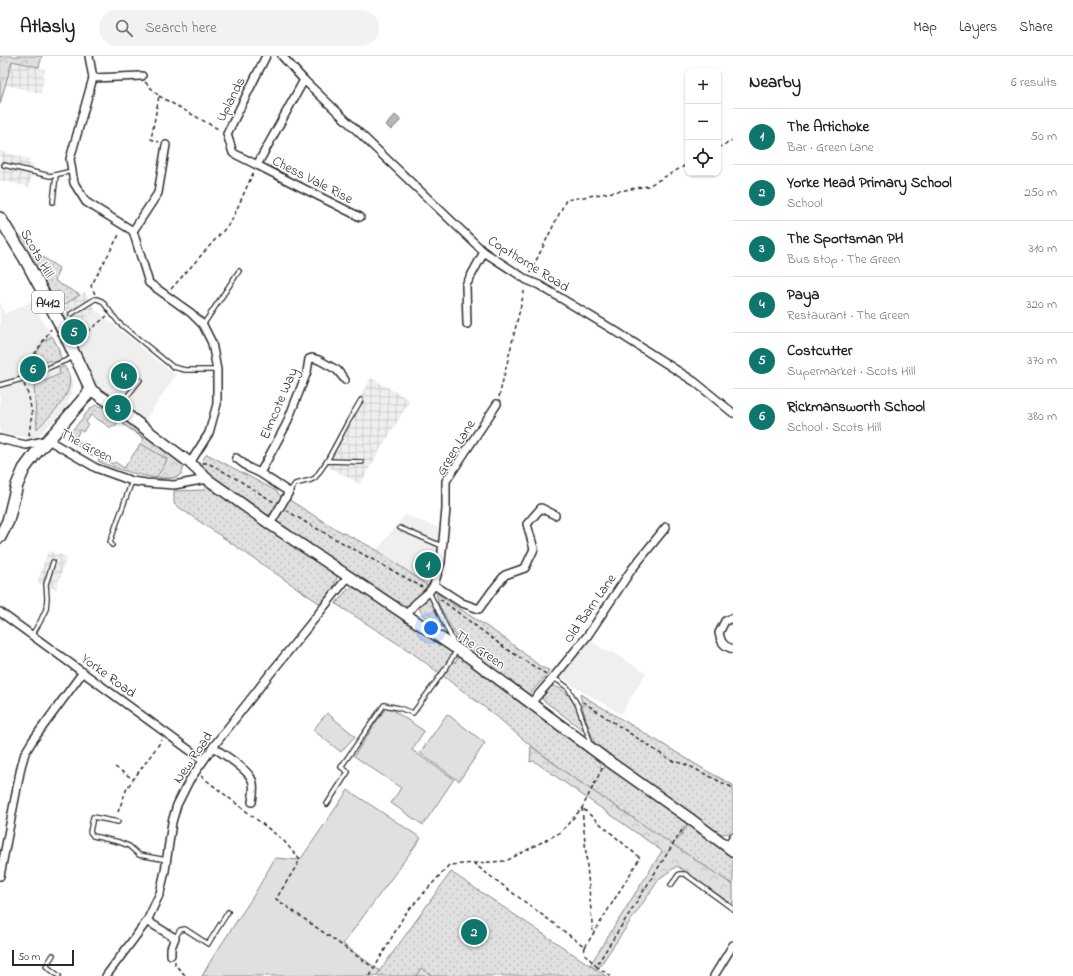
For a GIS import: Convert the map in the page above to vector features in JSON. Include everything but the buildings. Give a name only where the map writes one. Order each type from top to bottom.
[{"type":"main road","name":"Scots Hill","points":[[0,220],[24,257],[70,344],[91,390]]},
{"type":"main road","points":[[0,537],[8,521],[17,485],[24,469],[43,442],[91,390]]},
{"type":"street","points":[[89,56],[93,78],[70,159],[74,183],[86,202],[133,231],[149,283],[204,324],[212,343],[217,370],[217,404],[209,434],[190,463]]},
{"type":"street","name":"Uplands","points":[[257,165],[233,153],[227,134],[266,56]]},
{"type":"street","name":"Copthorne Road","points":[[282,56],[304,80],[484,252],[527,280],[539,285],[617,332],[689,378],[733,413]]},
{"type":"street","points":[[93,78],[142,76]]},
{"type":"street","name":"Chess Vale Rise","points":[[304,80],[257,165],[360,217]]},
{"type":"street","points":[[133,231],[158,193],[166,145]]},
{"type":"street","points":[[467,324],[466,285],[484,252]]},
{"type":"street","name":"Elmcote Way","points":[[260,473],[286,425],[307,372],[309,360],[312,358],[319,360],[337,370],[344,380]]},
{"type":"street","name":"The Green","points":[[91,390],[118,408],[190,463],[207,479],[348,577],[458,649],[730,849]]},
{"type":"street","name":"Green Lane","points":[[406,615],[434,585],[441,562],[446,509],[446,481],[497,404]]},
{"type":"street","points":[[0,440],[26,445],[43,442]]},
{"type":"street","name":"The Green","points":[[43,442],[96,468],[132,481],[174,485],[207,479]]},
{"type":"street","points":[[236,458],[249,468],[260,473],[289,492],[270,524]]},
{"type":"street","points":[[434,585],[462,603],[479,609],[506,575],[525,568],[534,549],[527,524],[540,508],[555,515]]},
{"type":"street","name":"Old Barn Lane","points":[[531,703],[588,635],[632,569],[666,527]]},
{"type":"street","name":"New Road","points":[[106,976],[147,921],[160,893],[174,815],[182,794],[196,770],[270,674],[348,577]]},
{"type":"street","name":"Yorke Road","points":[[0,612],[203,760]]},
{"type":"street","points":[[733,618],[725,621],[719,633],[721,641],[727,647],[733,649]]},
{"type":"street","points":[[0,876],[25,753],[83,672]]},
{"type":"street","points":[[213,747],[248,773],[253,781],[254,794],[252,802]]},
{"type":"street","points":[[730,849],[733,837]]},
{"type":"street","points":[[147,921],[175,938],[171,948],[171,955]]},
{"type":"street","points":[[714,976],[733,945]]},
{"type":"lane","points":[[4,165],[50,176],[72,171]]},
{"type":"lane","points":[[53,202],[56,175]]},
{"type":"lane","points":[[204,324],[239,271]]},
{"type":"lane","points":[[71,314],[97,299],[102,301],[119,323],[173,366],[185,370],[217,370]]},
{"type":"lane","points":[[0,385],[22,379],[75,356]]},
{"type":"lane","points":[[118,408],[140,380]]},
{"type":"lane","points":[[289,492],[295,484],[315,478],[327,461],[361,400]]},
{"type":"lane","points":[[327,461],[362,462]]},
{"type":"lane","points":[[112,545],[110,542],[132,481]]},
{"type":"lane","points":[[400,528],[443,547]]},
{"type":"lane","points":[[32,635],[46,609],[46,584],[53,562]]},
{"type":"lane","points":[[327,804],[348,772],[341,767],[384,705],[413,713],[458,649],[429,592]]},
{"type":"lane","points":[[553,678],[568,688],[578,706],[589,738],[588,745]]},
{"type":"lane","points":[[118,822],[93,817],[90,832],[94,836],[129,846],[139,855],[167,860]]},
{"type":"lane","points":[[671,885],[679,874],[685,874],[733,909]]},
{"type":"lane","points":[[175,938],[180,930],[185,929],[208,944],[228,912]]},
{"type":"lane","points":[[53,955],[46,966],[59,976]]},
{"type":"path","points":[[142,76],[145,83],[159,96],[227,134]]},
{"type":"path","points":[[159,96],[151,139],[166,145]]},
{"type":"path","points":[[721,146],[733,140]]},
{"type":"path","points":[[165,295],[232,222],[257,165]]},
{"type":"path","points":[[497,404],[527,280],[566,200],[648,186],[685,166]]},
{"type":"path","points":[[97,299],[91,286],[124,226]]},
{"type":"path","points":[[70,344],[111,312]]},
{"type":"path","points":[[43,442],[29,434],[32,414],[29,397],[22,379],[24,370],[54,326]]},
{"type":"path","points":[[190,463],[208,463],[235,478],[305,522],[429,592],[506,648],[553,678]]},
{"type":"path","points":[[571,694],[670,760],[687,765],[733,788]]},
{"type":"path","points":[[118,812],[127,788],[167,734]]},
{"type":"path","points":[[370,976],[405,914],[450,865],[506,861],[561,832],[582,808],[607,760]]},
{"type":"path","points":[[115,767],[133,779]]},
{"type":"path","points":[[196,770],[200,775],[283,840],[300,860],[276,899],[374,968]]},
{"type":"path","points":[[582,808],[640,858],[585,947],[584,953],[596,966],[611,976]]},
{"type":"path","points":[[582,808],[593,934]]},
{"type":"path","points":[[596,966],[689,818]]},
{"type":"path","points":[[473,863],[585,947]]},
{"type":"path","points":[[171,955],[176,961],[175,964],[186,976]]},
{"type":"shaded area","points":[[12,61],[45,69],[41,93],[5,85]]},
{"type":"shaded area","points":[[0,151],[29,159],[28,164],[35,165],[29,187],[0,180]]},
{"type":"shaded area","points":[[85,292],[97,311],[71,328],[59,308]]},
{"type":"shaded area","points":[[39,298],[35,308],[58,347],[61,359],[74,385],[66,408],[35,439],[30,440],[31,438],[0,433],[0,301],[4,314]]},
{"type":"shaded area","points":[[97,311],[176,375],[144,422],[96,384],[66,332]]},
{"type":"shaded area","points":[[371,378],[410,400],[360,484],[322,463]]},
{"type":"shaded area","points":[[405,515],[442,529],[442,560],[432,580],[427,585],[377,550]]},
{"type":"shaded area","points":[[48,551],[67,557],[56,589],[37,583]]},
{"type":"shaded area","points":[[590,640],[609,653],[610,651],[646,673],[621,714],[572,685],[561,676]]},
{"type":"green space","points":[[0,56],[42,56],[39,67],[12,61],[0,104]]},
{"type":"green space","points":[[15,233],[36,245],[34,251],[59,268],[55,281],[80,295],[59,308],[71,328],[68,331]]},
{"type":"green space","points":[[52,336],[58,347],[61,359],[53,364],[50,360],[27,370],[43,342]]},
{"type":"green space","points":[[64,366],[69,375],[70,383],[68,390],[60,405],[37,429],[34,386],[60,374],[59,369]]},
{"type":"green space","points":[[96,405],[109,409],[121,418],[115,426],[112,426],[111,428],[91,415],[86,422],[88,424],[83,432],[80,430],[75,439],[96,453],[93,456],[73,443],[69,437],[69,434],[91,408]]},
{"type":"green space","points":[[125,421],[183,467],[180,475],[173,478],[164,478],[139,475],[98,461],[101,456],[113,464],[115,462],[124,468],[144,439],[123,424]]},
{"type":"green space","points":[[125,421],[183,461],[182,472],[176,477],[171,478],[156,477],[163,468],[167,459],[141,444],[144,438],[123,424]]},
{"type":"green space","points":[[207,454],[276,491],[281,496],[278,505],[272,513],[267,515],[211,476],[202,467],[203,459]]},
{"type":"green space","points":[[206,485],[333,570],[337,577],[331,591],[319,603],[174,504],[174,491],[204,490]]},
{"type":"green space","points":[[288,499],[332,527],[377,550],[427,585],[421,594],[410,605],[402,605],[277,522],[276,520]]},
{"type":"green space","points":[[356,588],[452,653],[450,658],[455,663],[459,656],[603,763],[600,767],[603,769],[606,766],[686,822],[687,825],[676,839],[677,841],[688,825],[733,855],[733,885],[572,777],[525,741],[495,715],[411,652],[336,604],[348,589]]},
{"type":"green space","points":[[436,593],[507,640],[541,667],[549,670],[547,675],[529,695],[462,647],[439,605]]},
{"type":"green space","points":[[428,596],[433,598],[453,634],[423,615],[419,609],[419,604]]},
{"type":"green space","points":[[551,686],[558,687],[564,691],[574,703],[583,718],[589,732],[588,734],[543,700],[542,697]]},
{"type":"green space","points":[[580,694],[707,771],[733,785],[733,828],[730,832],[727,834],[719,833],[597,746],[594,742],[584,713]]},
{"type":"green space","points":[[387,706],[424,731],[412,750],[454,779],[423,825],[391,803],[401,788],[354,756]]},
{"type":"green space","points":[[327,713],[355,736],[341,752],[313,730]]},
{"type":"green space","points":[[447,714],[485,743],[459,781],[420,753]]},
{"type":"green space","points":[[531,746],[572,777],[733,885],[733,905],[677,866],[660,878],[597,970],[590,965],[662,851],[534,761],[530,762]]},
{"type":"green space","points":[[348,790],[421,838],[343,944],[380,971],[376,976],[202,976],[254,895],[275,858],[300,860]]},
{"type":"green space","points":[[451,872],[606,976],[376,976]]},
{"type":"green space","points":[[421,968],[433,976],[416,976]]},
{"type":"water","points":[[395,115],[401,120],[391,130],[386,125]]},
{"type":"place","name":"Costcutter","points":[[74,332]]},
{"type":"place","name":"Rickmansworth School","points":[[33,369]]},
{"type":"place","name":"Paya","points":[[124,376]]},
{"type":"place","name":"The Sportsman PH","points":[[118,408]]},
{"type":"place","name":"The Artichoke","points":[[428,565]]},
{"type":"place","name":"Yorke Mead Primary School","points":[[474,932]]}]
